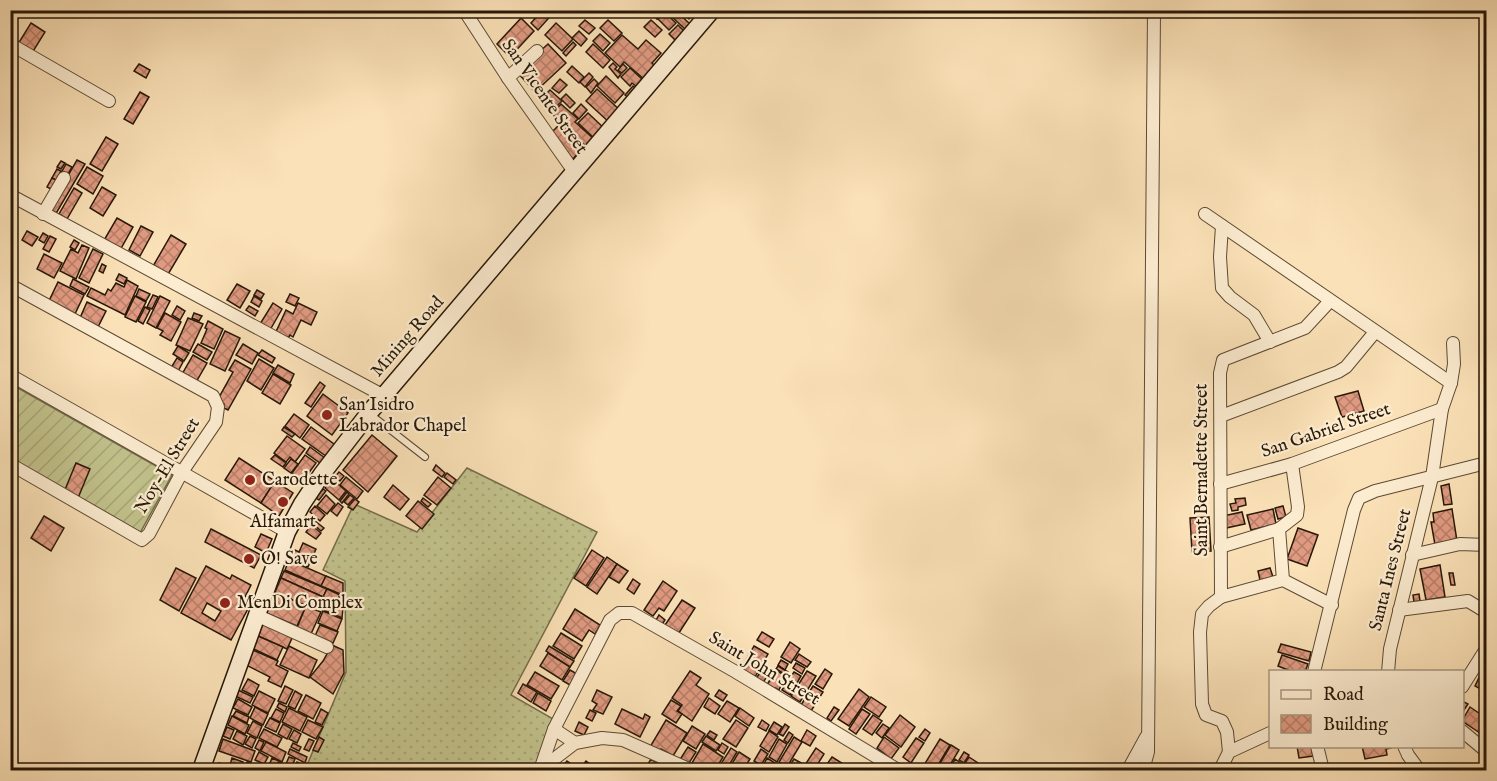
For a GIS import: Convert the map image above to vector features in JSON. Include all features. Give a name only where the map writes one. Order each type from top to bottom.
[{"type":"street","name":"San Vicente Street","points":[[464,10],[508,78],[575,173]]},
{"type":"street","name":"Mining Road","points":[[201,771],[292,519],[369,413],[712,10]]},
{"type":"street","points":[[1141,767],[1147,736],[1155,10]]},
{"type":"street","points":[[10,44],[109,101]]},
{"type":"street","points":[[508,78],[537,51]]},
{"type":"street","points":[[43,214],[64,178]]},
{"type":"street","points":[[10,195],[384,396]]},
{"type":"street","points":[[1205,214],[1451,383]]},
{"type":"street","points":[[1222,226],[1220,257],[1222,288],[1254,315],[1270,342]]},
{"type":"street","name":"Noy-El Street","points":[[10,285],[213,396],[218,407],[216,422],[182,472],[149,534],[141,540],[10,464]]},
{"type":"street","name":"Saint Bernadette Street","points":[[1221,597],[1220,373],[1223,360],[1305,328],[1330,301]]},
{"type":"street","points":[[1221,416],[1338,372],[1350,362],[1375,332]]},
{"type":"street","name":"Santa Ines Street","points":[[1389,670],[1390,649],[1432,477],[1442,409],[1451,383],[1454,364],[1453,343]]},
{"type":"street","points":[[10,375],[287,532]]},
{"type":"street","name":"San Gabriel Street","points":[[1220,484],[1292,464],[1442,409]]},
{"type":"street","points":[[1315,670],[1354,510],[1359,498],[1486,463]]},
{"type":"street","points":[[1220,547],[1279,529],[1297,515],[1292,464]]},
{"type":"street","points":[[1279,529],[1283,579]]},
{"type":"street","points":[[1412,555],[1460,544],[1486,545]]},
{"type":"street","points":[[1220,771],[1229,752],[1227,732],[1222,721],[1206,715],[1203,710],[1200,622],[1202,614],[1221,597],[1283,579],[1332,605]]},
{"type":"street","points":[[1399,610],[1468,601],[1486,612]]},
{"type":"street","name":"Saint John Street","points":[[554,729],[610,620],[620,614],[632,614],[736,672],[898,771]]},
{"type":"street","points":[[256,615],[327,647]]},
{"type":"street","points":[[1464,684],[1486,648]]},
{"type":"street","points":[[540,770],[554,729],[575,743]]},
{"type":"street","points":[[1464,731],[1485,745]]},
{"type":"street","points":[[1229,752],[1269,733]]},
{"type":"street","points":[[540,770],[575,743],[602,738],[623,740],[691,771]]},
{"type":"street","points":[[1317,748],[1323,771]]},
{"type":"street","points":[[1404,748],[1419,771]]},
{"type":"lane","points":[[369,413],[425,457]]},
{"type":"green space","points":[[11,384],[172,475],[135,542],[11,471]]},
{"type":"green space","points":[[467,468],[597,532],[511,695],[555,720],[537,764],[532,770],[305,770],[346,672],[345,581],[323,570],[354,504],[417,532]]},
{"type":"building","points":[[543,10],[555,11],[538,30],[531,23]]},
{"type":"building","points":[[657,10],[664,10],[657,19],[653,15]]},
{"type":"building","points":[[680,10],[697,10],[689,19]]},
{"type":"building","points":[[676,11],[690,24],[685,29],[671,16]]},
{"type":"building","points":[[664,12],[676,23],[669,30],[658,19]]},
{"type":"building","points":[[521,18],[534,31],[510,57],[497,44]]},
{"type":"building","points":[[585,20],[595,28],[589,34],[579,26]]},
{"type":"building","points":[[608,20],[622,33],[614,41],[600,28]]},
{"type":"building","points":[[651,20],[662,30],[655,37],[644,27]]},
{"type":"building","points":[[31,23],[45,32],[32,53],[18,44]]},
{"type":"building","points":[[556,23],[573,39],[562,51],[545,35]]},
{"type":"building","points":[[678,25],[685,32],[676,41],[669,34]]},
{"type":"building","points":[[579,31],[587,39],[581,46],[572,38]]},
{"type":"building","points":[[600,34],[610,43],[603,51],[593,41]]},
{"type":"building","points":[[622,35],[638,49],[646,40],[661,53],[652,63],[655,66],[644,79],[624,62],[620,67],[605,53]]},
{"type":"building","points":[[573,42],[576,45],[566,56],[563,53]]},
{"type":"building","points":[[548,44],[566,63],[535,92],[517,72]]},
{"type":"building","points":[[593,44],[610,60],[603,68],[586,52]]},
{"type":"building","points":[[613,63],[617,67],[615,69],[621,74],[618,78],[609,67]]},
{"type":"building","points":[[139,64],[150,70],[146,78],[134,71]]},
{"type":"building","points":[[623,64],[627,68],[622,73],[618,70]]},
{"type":"building","points":[[572,66],[584,77],[579,83],[567,72]]},
{"type":"building","points":[[630,68],[643,80],[637,87],[632,83],[630,86],[621,77]]},
{"type":"building","points":[[589,73],[593,77],[585,87],[580,82]]},
{"type":"building","points":[[606,76],[624,93],[615,103],[597,86]]},
{"type":"building","points":[[560,79],[567,85],[559,93],[552,88]]},
{"type":"building","points":[[594,79],[598,83],[591,93],[586,87]]},
{"type":"building","points":[[633,86],[640,92],[632,101],[625,95]]},
{"type":"building","points":[[597,89],[622,112],[611,124],[586,101]]},
{"type":"building","points":[[550,90],[562,101],[555,108],[543,97]]},
{"type":"building","points":[[140,92],[149,97],[133,124],[124,119]]},
{"type":"building","points":[[566,94],[575,103],[570,108],[561,99]]},
{"type":"building","points":[[561,104],[578,119],[575,122],[595,140],[588,148],[552,114]]},
{"type":"building","points":[[581,104],[587,110],[579,119],[573,113]]},
{"type":"building","points":[[588,113],[606,130],[596,140],[578,123]]},
{"type":"building","points":[[560,124],[584,146],[573,159],[549,135]]},
{"type":"building","points":[[106,137],[118,144],[102,171],[90,164]]},
{"type":"building","points":[[77,160],[85,164],[54,217],[47,212]]},
{"type":"building","points":[[61,161],[65,163],[61,169],[57,167]]},
{"type":"building","points":[[66,164],[72,167],[67,176],[61,173]]},
{"type":"building","points":[[87,167],[103,176],[93,194],[77,184]]},
{"type":"building","points":[[57,169],[61,171],[56,180],[52,178]]},
{"type":"building","points":[[52,178],[56,180],[51,189],[47,187]]},
{"type":"building","points":[[102,187],[116,195],[103,216],[90,208]]},
{"type":"building","points":[[74,188],[82,193],[67,219],[59,214]]},
{"type":"building","points":[[117,218],[133,227],[119,252],[103,242]]},
{"type":"building","points":[[141,226],[153,232],[140,256],[129,250]]},
{"type":"building","points":[[27,231],[38,237],[32,246],[22,240]]},
{"type":"building","points":[[43,233],[48,236],[44,243],[39,240]]},
{"type":"building","points":[[171,235],[186,244],[167,276],[152,268]]},
{"type":"building","points":[[50,236],[56,239],[49,252],[43,249]]},
{"type":"building","points":[[74,240],[79,243],[75,250],[70,247]]},
{"type":"building","points":[[82,245],[89,248],[76,279],[60,271],[71,249],[78,253]]},
{"type":"building","points":[[93,249],[103,254],[89,283],[79,278]]},
{"type":"building","points":[[44,254],[62,263],[54,278],[37,269]]},
{"type":"building","points":[[102,264],[106,266],[103,273],[99,271]]},
{"type":"building","points":[[119,274],[127,278],[124,284],[116,280]]},
{"type":"building","points":[[73,279],[89,287],[85,294],[70,286]]},
{"type":"building","points":[[127,280],[138,286],[125,315],[87,296],[91,288],[105,295],[108,289],[111,291],[116,283],[124,287]]},
{"type":"building","points":[[58,282],[84,295],[74,316],[48,303]]},
{"type":"building","points":[[237,284],[250,291],[240,308],[227,300]]},
{"type":"building","points":[[139,289],[150,294],[146,301],[136,296]]},
{"type":"building","points":[[257,290],[264,294],[261,299],[254,295]]},
{"type":"building","points":[[290,294],[299,298],[295,306],[286,302]]},
{"type":"building","points":[[153,295],[158,297],[152,309],[147,307]]},
{"type":"building","points":[[135,296],[146,302],[136,322],[125,317]]},
{"type":"building","points":[[160,296],[170,301],[156,328],[147,323]]},
{"type":"building","points":[[254,296],[262,301],[259,307],[251,302]]},
{"type":"building","points":[[87,302],[106,311],[98,327],[80,318]]},
{"type":"building","points":[[273,303],[282,309],[270,330],[260,324]]},
{"type":"building","points":[[298,303],[317,312],[311,325],[301,320],[293,337],[290,335],[287,340],[275,334],[286,310],[293,314]]},
{"type":"building","points":[[177,306],[185,311],[180,320],[172,315]]},
{"type":"building","points":[[249,306],[258,311],[255,316],[246,310]]},
{"type":"building","points":[[145,307],[150,310],[143,324],[138,321]]},
{"type":"building","points":[[165,313],[181,322],[171,341],[160,335],[163,331],[157,328]]},
{"type":"building","points":[[194,313],[202,316],[199,321],[192,318]]},
{"type":"building","points":[[188,318],[203,324],[190,351],[176,345]]},
{"type":"building","points":[[208,321],[223,329],[214,349],[201,343]]},
{"type":"building","points":[[225,331],[240,338],[225,371],[210,364]]},
{"type":"building","points":[[198,344],[212,352],[207,360],[193,352]]},
{"type":"building","points":[[243,344],[258,353],[252,364],[236,355]]},
{"type":"building","points":[[178,346],[189,353],[184,361],[173,354]]},
{"type":"building","points":[[262,350],[275,358],[272,363],[258,355]]},
{"type":"building","points":[[193,355],[207,363],[195,384],[181,376]]},
{"type":"building","points":[[177,358],[183,362],[176,375],[169,371]]},
{"type":"building","points":[[259,359],[274,368],[261,390],[247,381]]},
{"type":"building","points":[[235,360],[251,369],[228,410],[222,407],[224,404],[217,401],[233,372],[229,370]]},
{"type":"building","points":[[278,365],[294,374],[290,383],[273,373]]},
{"type":"building","points":[[273,374],[291,385],[280,404],[262,393]]},
{"type":"building","points":[[320,382],[325,386],[311,407],[305,403]]},
{"type":"building","points":[[1358,391],[1364,411],[1342,417],[1335,397]]},
{"type":"building","name":"San Isidro Labrador Chapel","points":[[323,394],[348,413],[332,435],[307,416]]},
{"type":"building","points":[[294,414],[309,425],[300,438],[285,426]]},
{"type":"building","points":[[284,427],[295,434],[292,437],[282,430]]},
{"type":"building","points":[[311,427],[338,447],[330,459],[302,439]]},
{"type":"building","points":[[372,435],[397,456],[368,492],[343,470]]},
{"type":"building","points":[[287,436],[305,449],[295,462],[290,457],[286,462],[274,453]]},
{"type":"building","points":[[310,447],[325,458],[320,463],[306,453]]},
{"type":"building","points":[[275,455],[286,463],[283,467],[271,459]]},
{"type":"building","points":[[305,455],[316,463],[303,481],[292,473]]},
{"type":"building","name":"Carodette","points":[[239,458],[275,481],[261,503],[225,480]]},
{"type":"building","points":[[291,459],[298,464],[291,473],[284,468]]},
{"type":"building","points":[[76,463],[90,469],[78,498],[64,492]]},
{"type":"building","points":[[436,465],[445,473],[442,477],[433,470]]},
{"type":"building","points":[[339,472],[344,476],[340,481],[335,477]]},
{"type":"building","points":[[447,473],[456,480],[453,484],[444,477]]},
{"type":"building","points":[[346,477],[363,491],[357,499],[340,485]]},
{"type":"building","points":[[438,477],[451,488],[437,505],[424,495]]},
{"type":"building","points":[[332,479],[346,491],[339,500],[325,488]]},
{"type":"building","points":[[275,481],[293,493],[279,516],[261,503]]},
{"type":"building","points":[[1449,484],[1452,504],[1444,505],[1441,486]]},
{"type":"building","points":[[393,485],[409,499],[400,510],[384,497]]},
{"type":"building","points":[[323,489],[326,491],[319,500],[316,498]]},
{"type":"building","points":[[347,492],[349,494],[342,503],[340,501]]},
{"type":"building","points":[[326,495],[335,504],[327,514],[317,506]]},
{"type":"building","points":[[350,495],[354,498],[348,505],[344,502]]},
{"type":"building","points":[[423,498],[431,504],[428,507],[421,501]]},
{"type":"building","points":[[1245,498],[1246,505],[1232,511],[1230,504],[1236,503],[1235,499]]},
{"type":"building","points":[[355,499],[359,502],[353,510],[348,507]]},
{"type":"building","points":[[418,501],[434,514],[422,529],[406,516]]},
{"type":"building","points":[[338,503],[343,507],[337,516],[331,511]]},
{"type":"building","points":[[315,506],[325,515],[320,521],[310,512]]},
{"type":"building","points":[[1283,506],[1286,517],[1278,519],[1275,508]]},
{"type":"building","points":[[1273,509],[1276,524],[1251,530],[1247,515]]},
{"type":"building","points":[[1452,509],[1457,541],[1435,545],[1431,522],[1434,522],[1433,513]]},
{"type":"building","points":[[1242,512],[1245,524],[1226,528],[1223,516]]},
{"type":"building","points":[[44,516],[64,528],[51,551],[31,538]]},
{"type":"building","points":[[1209,517],[1211,551],[1192,552],[1190,518]]},
{"type":"building","points":[[315,521],[324,528],[321,531],[313,524]]},
{"type":"building","points":[[311,525],[321,533],[316,539],[306,532]]},
{"type":"building","points":[[1298,528],[1318,535],[1307,566],[1287,559]]},
{"type":"building","points":[[211,529],[261,555],[254,568],[205,542]]},
{"type":"building","points":[[261,534],[272,539],[266,553],[255,547]]},
{"type":"building","points":[[303,543],[316,549],[308,567],[291,559],[295,550],[299,552]]},
{"type":"building","points":[[592,550],[604,558],[586,586],[574,578]]},
{"type":"building","points":[[607,557],[617,564],[597,594],[587,587]]},
{"type":"building","points":[[289,560],[326,576],[321,586],[285,570]]},
{"type":"building","points":[[617,564],[628,571],[619,583],[609,577]]},
{"type":"building","points":[[1440,565],[1445,597],[1426,600],[1420,569]]},
{"type":"building","name":"MenDi Complex","points":[[206,566],[230,579],[232,575],[251,585],[242,603],[249,607],[231,640],[181,613]],"holes":[[[207,603],[221,611],[215,621],[202,613]]]},
{"type":"building","points":[[176,568],[196,578],[179,611],[160,600]]},
{"type":"building","points":[[1270,568],[1273,577],[1260,580],[1258,571]]},
{"type":"building","points":[[284,571],[327,589],[323,597],[281,578]]},
{"type":"building","points":[[1449,573],[1453,573],[1455,585],[1451,585]]},
{"type":"building","points":[[326,576],[343,583],[343,595],[321,586]]},
{"type":"building","points":[[281,578],[323,597],[317,611],[275,592]]},
{"type":"building","points":[[633,579],[640,584],[634,594],[627,589]]},
{"type":"building","points":[[663,581],[677,591],[664,611],[659,608],[653,616],[644,610]]},
{"type":"building","points":[[327,589],[340,595],[337,603],[323,597]]},
{"type":"building","points":[[275,592],[306,606],[297,626],[266,613]]},
{"type":"building","points":[[1419,594],[1420,601],[1414,602],[1413,595]]},
{"type":"building","points":[[340,595],[344,597],[342,618],[333,614]]},
{"type":"building","points":[[323,597],[337,603],[333,614],[318,608]]},
{"type":"building","points":[[682,600],[695,608],[677,636],[663,628]]},
{"type":"building","points":[[306,606],[321,612],[310,636],[296,630]]},
{"type":"building","points":[[575,609],[600,625],[595,634],[589,630],[582,641],[563,629]]},
{"type":"building","points":[[323,611],[342,619],[337,631],[318,623]]},
{"type":"building","points":[[659,615],[665,620],[661,626],[655,622]]},
{"type":"building","points":[[263,622],[293,636],[287,649],[258,636]]},
{"type":"building","points":[[320,625],[338,632],[333,643],[315,636]]},
{"type":"building","points":[[762,632],[774,639],[769,647],[757,640]]},
{"type":"building","points":[[561,633],[582,646],[574,659],[553,646]]},
{"type":"building","points":[[258,636],[283,647],[277,660],[252,648]]},
{"type":"building","points":[[790,642],[800,649],[791,663],[781,657]]},
{"type":"building","points":[[1281,644],[1311,652],[1309,661],[1278,652]]},
{"type":"building","points":[[332,645],[343,650],[344,673],[333,694],[310,677]]},
{"type":"building","points":[[289,646],[317,660],[309,678],[280,665]]},
{"type":"building","points":[[549,646],[574,661],[570,667],[546,651]]},
{"type":"building","points":[[754,646],[768,654],[755,677],[741,669]]},
{"type":"building","points":[[253,650],[278,661],[276,665],[288,671],[281,687],[268,681],[270,677],[246,665]]},
{"type":"building","points":[[548,653],[570,667],[562,680],[540,666]]},
{"type":"building","points":[[799,654],[811,662],[807,667],[795,660]]},
{"type":"building","points":[[1282,655],[1308,664],[1306,670],[1288,670],[1278,666]]},
{"type":"building","points":[[781,660],[788,664],[785,670],[778,665]]},
{"type":"building","points":[[796,663],[805,668],[802,674],[793,668]]},
{"type":"building","points":[[1486,663],[1486,692],[1475,686]]},
{"type":"building","points":[[778,666],[788,672],[786,675],[776,669]]},
{"type":"building","points":[[762,669],[768,674],[763,683],[756,679]]},
{"type":"building","points":[[825,669],[832,674],[823,689],[815,684]]},
{"type":"building","points":[[570,670],[577,674],[570,685],[563,681]]},
{"type":"building","points":[[776,670],[785,676],[779,690],[775,688],[772,693],[765,688]]},
{"type":"building","points":[[690,671],[701,678],[696,685],[709,694],[692,721],[678,711],[682,705],[672,698]]},
{"type":"building","points":[[807,671],[816,676],[800,702],[791,696]]},
{"type":"building","points":[[535,672],[559,686],[551,699],[527,685]]},
{"type":"building","points":[[794,672],[801,676],[790,695],[782,690]]},
{"type":"building","points":[[248,679],[259,685],[254,696],[242,690]]},
{"type":"building","points":[[523,684],[537,692],[531,702],[518,693]]},
{"type":"building","points":[[285,686],[293,690],[286,704],[278,701]]},
{"type":"building","points":[[813,686],[823,692],[811,711],[801,705]]},
{"type":"building","points":[[859,689],[869,697],[849,726],[838,719]]},
{"type":"building","points":[[238,690],[253,697],[250,703],[235,696]]},
{"type":"building","points":[[597,690],[612,697],[603,714],[593,710],[597,704],[592,701]]},
{"type":"building","points":[[719,690],[727,695],[723,701],[715,696]]},
{"type":"building","points":[[259,691],[275,699],[268,713],[252,705]]},
{"type":"building","points":[[295,691],[302,695],[295,709],[288,706]]},
{"type":"building","points":[[538,693],[551,701],[546,711],[533,703]]},
{"type":"building","points":[[306,695],[321,703],[313,719],[298,711]]},
{"type":"building","points":[[871,697],[886,707],[879,717],[864,707]]},
{"type":"building","points":[[709,698],[720,706],[715,714],[704,707]]},
{"type":"building","points":[[238,699],[252,707],[248,715],[233,708]]},
{"type":"building","points":[[671,700],[681,706],[677,711],[682,714],[676,723],[662,714]]},
{"type":"building","points":[[727,701],[739,708],[730,722],[718,714]]},
{"type":"building","points":[[279,703],[287,707],[285,712],[277,707]]},
{"type":"building","points":[[255,707],[268,714],[263,725],[250,718]]},
{"type":"building","points":[[834,707],[839,710],[831,721],[827,718]]},
{"type":"building","points":[[1470,707],[1486,718],[1486,730],[1483,735],[1464,722]]},
{"type":"building","points":[[289,708],[307,717],[300,731],[282,722]]},
{"type":"building","points":[[740,708],[754,718],[749,726],[735,716]]},
{"type":"building","points":[[276,709],[284,713],[280,722],[271,718]]},
{"type":"building","points":[[321,709],[328,713],[322,725],[315,722]]},
{"type":"building","points":[[622,709],[643,719],[645,714],[650,717],[640,737],[615,724]]},
{"type":"building","points":[[862,709],[870,714],[856,734],[849,729]]},
{"type":"building","points":[[590,710],[596,713],[592,721],[586,718]]},
{"type":"building","points":[[236,711],[249,717],[247,723],[233,716]]},
{"type":"building","points":[[873,715],[882,721],[872,735],[863,729]]},
{"type":"building","points":[[900,715],[915,727],[901,747],[885,735]]},
{"type":"building","points":[[232,716],[249,725],[245,734],[228,725]]},
{"type":"building","points":[[270,718],[280,723],[276,732],[265,727]]},
{"type":"building","points":[[308,720],[323,727],[316,739],[302,732]]},
{"type":"building","points":[[666,720],[687,733],[673,756],[661,749],[659,753],[650,747]]},
{"type":"building","points":[[736,720],[748,728],[736,747],[723,739]]},
{"type":"building","points":[[762,720],[769,725],[766,731],[758,727]]},
{"type":"building","points":[[253,721],[262,726],[257,738],[247,733]]},
{"type":"building","points":[[579,722],[588,727],[584,735],[575,731]]},
{"type":"building","points":[[774,722],[782,727],[777,735],[769,730]]},
{"type":"building","points":[[283,724],[292,729],[287,739],[278,734]]},
{"type":"building","points":[[785,724],[789,727],[783,736],[779,734]]},
{"type":"building","points":[[883,724],[889,728],[882,738],[876,733]]},
{"type":"building","points":[[692,726],[705,734],[696,749],[683,741]]},
{"type":"building","points":[[227,727],[234,730],[230,739],[223,736]]},
{"type":"building","points":[[264,729],[282,738],[277,747],[259,738]]},
{"type":"building","points":[[925,729],[930,733],[925,741],[919,737]]},
{"type":"building","points":[[294,730],[301,734],[297,743],[289,739]]},
{"type":"building","points":[[807,730],[816,736],[810,746],[801,741]]},
{"type":"building","points":[[237,731],[247,736],[243,745],[233,739]]},
{"type":"building","points":[[710,731],[717,735],[714,740],[707,735]]},
{"type":"building","points":[[769,731],[778,737],[769,752],[760,746]]},
{"type":"building","points":[[789,732],[793,735],[788,743],[784,740]]},
{"type":"building","points":[[250,736],[256,739],[252,748],[245,744]]},
{"type":"building","points":[[706,736],[720,745],[716,751],[702,742]]},
{"type":"building","points":[[319,737],[324,740],[318,752],[313,750]]},
{"type":"building","points":[[794,737],[802,742],[787,767],[779,762]]},
{"type":"building","points":[[884,737],[899,748],[891,759],[877,748]]},
{"type":"building","points":[[916,738],[924,743],[911,763],[903,757]]},
{"type":"building","points":[[223,739],[255,751],[251,762],[219,751]]},
{"type":"building","points":[[309,739],[314,741],[309,751],[304,749]]},
{"type":"building","points":[[779,739],[787,744],[777,762],[769,757]]},
{"type":"building","points":[[940,739],[950,745],[935,770],[921,770]]},
{"type":"building","points":[[259,740],[264,742],[260,751],[255,748]]},
{"type":"building","points":[[266,742],[286,752],[282,762],[261,751]]},
{"type":"building","points":[[293,743],[301,747],[299,751],[291,747]]},
{"type":"building","points":[[722,743],[728,747],[724,754],[718,750]]},
{"type":"building","points":[[703,744],[723,757],[715,770],[707,768],[704,770],[692,763]]},
{"type":"building","points":[[951,745],[959,750],[947,770],[936,770]]},
{"type":"building","points":[[688,747],[696,752],[687,766],[679,761]]},
{"type":"building","points":[[731,748],[737,752],[726,770],[717,770]]},
{"type":"building","points":[[816,748],[824,754],[814,770],[788,768],[794,759],[805,765]]},
{"type":"building","points":[[1297,748],[1311,748],[1313,756],[1299,758]]},
{"type":"building","points":[[1362,748],[1391,748],[1386,749],[1387,755],[1365,759]]},
{"type":"building","points":[[290,749],[307,757],[305,763],[288,754]]},
{"type":"building","points":[[761,749],[768,754],[761,765],[754,761]]},
{"type":"building","points":[[259,752],[268,757],[264,764],[255,760]]},
{"type":"building","points":[[739,752],[750,759],[743,770],[728,770]]},
{"type":"building","points":[[964,752],[969,755],[964,763],[959,760]]},
{"type":"building","points":[[289,757],[295,759],[292,766],[286,764]]},
{"type":"building","points":[[832,757],[853,770],[823,770]]},
{"type":"building","points":[[969,757],[978,763],[973,770],[960,770]]},
{"type":"building","points":[[232,758],[243,762],[241,769],[230,765]]},
{"type":"building","points":[[272,758],[279,761],[276,766],[270,763]]},
{"type":"building","points":[[767,758],[778,765],[774,770],[762,768]]},
{"type":"building","points":[[651,759],[659,764],[656,769],[648,764]]},
{"type":"building","points":[[955,759],[962,764],[958,770],[950,768]]},
{"type":"building","points":[[567,761],[577,768],[576,770],[560,770]]},
{"type":"building","points":[[586,761],[594,767],[591,770],[579,770]]},
{"type":"building","points":[[247,762],[262,768],[261,770],[244,770]]},
{"type":"building","points":[[279,762],[286,765],[284,770],[268,770],[271,764],[277,767]]},
{"type":"building","points":[[297,762],[305,766],[302,770],[293,770]]},
{"type":"building","points":[[219,763],[241,770],[216,770]]},
{"type":"building","points":[[630,764],[639,770],[625,770]]},
{"type":"building","points":[[755,764],[764,770],[752,768]]},
{"type":"building","points":[[861,764],[872,770],[857,770]]},
{"type":"place","name":"San Isidro Labrador Chapel","points":[[327,415]]},
{"type":"place","name":"Carodette","points":[[250,480]]},
{"type":"place","name":"Alfamart","points":[[283,502]]},
{"type":"place","name":"O! Save","points":[[249,559]]},
{"type":"place","name":"MenDi Complex","points":[[225,603]]}]
